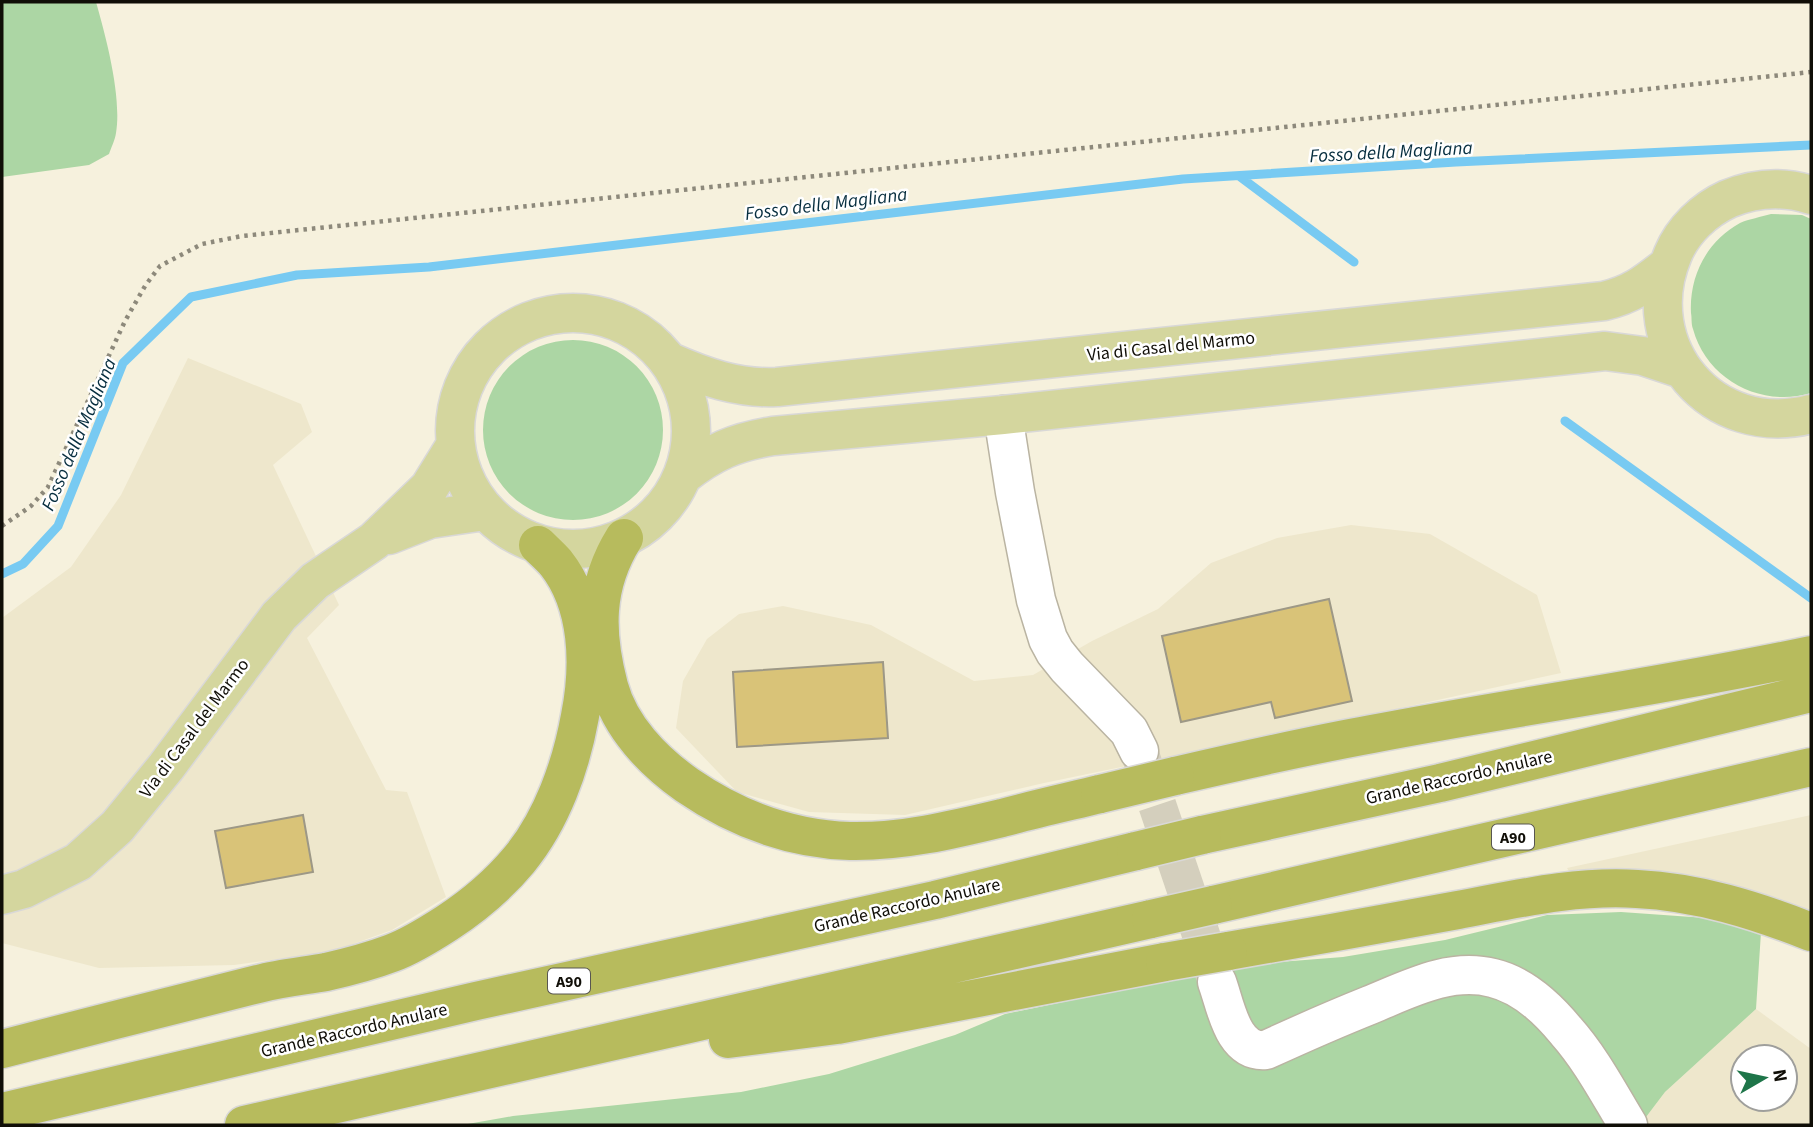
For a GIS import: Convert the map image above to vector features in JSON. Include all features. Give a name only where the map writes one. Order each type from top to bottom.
[{"type":"highway","points":[[625,538],[606,578],[599,611],[600,642],[610,690],[625,723],[662,766],[721,807],[761,824],[817,838],[850,841],[895,840],[971,825],[1276,753],[1811,655]]},
{"type":"highway","points":[[2,1049],[268,981],[327,971],[393,953],[461,914],[499,881],[518,862],[533,841],[551,807],[570,760],[583,701],[584,643],[579,608],[563,573],[538,545]]},
{"type":"highway","name":"Grande Raccordo Anulare","points":[[2,1112],[476,1001],[934,900],[1136,850],[1440,783],[1805,694]]},
{"type":"highway","name":"A90","points":[[244,1125],[504,1068],[1811,767]]},
{"type":"highway","points":[[504,1068],[837,1025],[1165,962],[1223,967],[1539,895],[1604,888],[1659,891],[1699,897],[1748,909],[1811,932]]},
{"type":"main road","points":[[1804,419],[1770,420],[1729,410],[1695,385],[1682,369],[1674,352],[1664,316],[1665,279],[1678,243],[1705,213],[1722,202],[1760,190],[1781,189],[1811,195]]},
{"type":"main road","name":"Via di Casal del Marmo","points":[[668,361],[700,375],[733,384],[760,388],[777,387],[1604,301],[1632,292],[1669,265]]},
{"type":"main road","points":[[567,313],[585,314],[605,317],[640,334],[668,361],[685,397],[690,438],[682,476],[668,501],[649,522],[625,538],[604,546],[560,550],[538,545],[513,532],[485,511],[465,481],[455,446],[458,411],[471,372],[495,343],[528,321],[567,313]]},
{"type":"main road","points":[[682,476],[711,454],[751,439],[773,436],[1003,415],[1605,351],[1643,356],[1682,369]]},
{"type":"main road","name":"Via di Casal del Marmo","points":[[2,895],[48,879],[78,862],[97,846],[140,800],[279,616],[315,581],[374,541],[429,488],[455,446]]},
{"type":"main road","name":"Via di Casal del Marmo","points":[[374,541],[430,519],[485,511]]},
{"type":"street","points":[[1003,415],[1014,492],[1036,600],[1048,639],[1068,667],[1129,731],[1139,751]]},
{"type":"street","points":[[1223,967],[1238,1037],[1244,1044],[1260,1050],[1431,981],[1459,976],[1493,978],[1507,983],[1535,1000],[1567,1032],[1629,1125]]},
{"type":"path","points":[[2,526],[31,506],[48,487],[125,321],[145,286],[160,266],[202,244],[256,234],[1811,72]]},
{"type":"shaded area","points":[[188,358],[301,404],[312,432],[273,465],[339,605],[307,638],[386,790],[407,792],[446,897],[392,930],[331,952],[234,965],[99,968],[2,943],[2,618],[71,567],[121,495]]},
{"type":"shaded area","points":[[1351,525],[1430,534],[1537,595],[1561,673],[905,815],[809,812],[737,792],[676,728],[683,681],[707,639],[739,614],[783,606],[871,625],[974,681],[1033,675],[1092,641],[1158,609],[1211,563],[1277,538]]},
{"type":"shaded area","points":[[1811,815],[1811,916],[1570,873],[1567,868]]},
{"type":"shaded area","points":[[1756,1009],[1811,1049],[1811,1125],[1640,1125],[1665,1092]]},
{"type":"green space","points":[[2,2],[96,2],[112,67],[117,102],[116,133],[109,154],[89,165],[2,177]]},
{"type":"green space","points":[[1771,214],[1802,215],[1811,219],[1811,393],[1792,397],[1755,393],[1723,376],[1710,363],[1700,347],[1692,325],[1693,286],[1709,250],[1718,239],[1740,223]]},
{"type":"green space","points":[[573,340],[607,347],[637,366],[656,396],[663,430],[656,464],[637,494],[607,513],[573,520],[539,513],[509,494],[490,464],[483,430],[490,396],[509,366],[539,347]]},
{"type":"green space","points":[[1621,912],[1706,918],[1761,932],[1756,1009],[1665,1092],[1640,1125],[462,1125],[513,1116],[741,1092],[829,1074],[955,1035],[1005,1014],[1242,965],[1343,957],[1445,940],[1547,915]]},
{"type":"building","points":[[1329,599],[1352,701],[1275,718],[1271,702],[1181,722],[1162,636]]},
{"type":"building","points":[[883,662],[888,738],[737,747],[733,672]]},
{"type":"building","points":[[303,815],[313,872],[226,888],[215,831]]},
{"type":"waterway","name":"Fosso della Magliana","points":[[2,574],[23,564],[58,526],[123,363],[191,297],[297,275],[429,267],[1183,179],[1456,162],[1811,145]]},
{"type":"waterway","points":[[1239,176],[1354,262]]},
{"type":"waterway","points":[[1565,421],[1811,598]]},
{"type":"tunnel","points":[[1139,751],[1217,982]]}]
